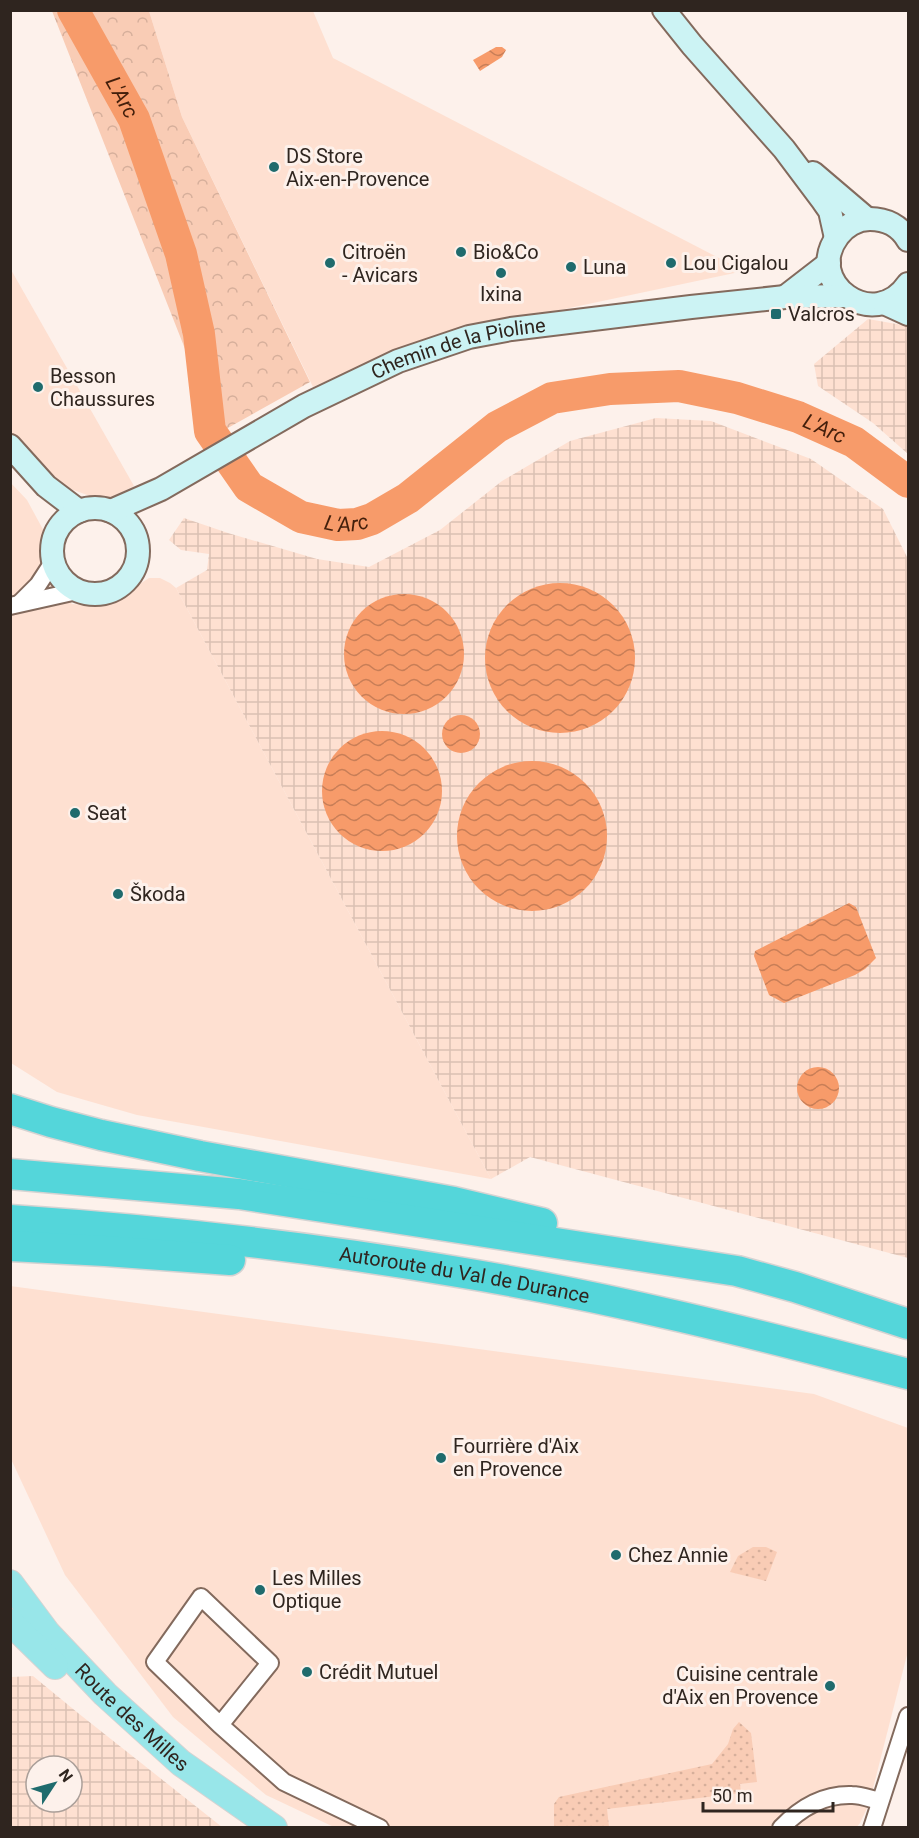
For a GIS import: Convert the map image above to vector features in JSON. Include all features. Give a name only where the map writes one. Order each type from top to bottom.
[{"type":"highway","points":[[10,1109],[100,1135],[200,1156],[454,1202],[737,1271],[909,1324]]},
{"type":"highway","points":[[10,1174],[239,1194],[737,1271]]},
{"type":"highway","name":"Autoroute du Val de Durance","points":[[10,1220],[148,1230],[318,1251],[453,1271],[632,1306],[812,1348],[909,1374]]},
{"type":"highway","points":[[10,1246],[204,1257],[468,1284],[632,1306]]},
{"type":"main road","points":[[664,10],[784,149],[830,211],[836,238]]},
{"type":"main road","points":[[784,149],[867,219]]},
{"type":"main road","points":[[846,296],[831,276],[829,263],[836,238],[850,225],[867,219],[882,220],[905,232]]},
{"type":"main road","points":[[785,297],[829,263]]},
{"type":"main road","points":[[884,303],[897,297],[908,286]]},
{"type":"main road","name":"Chemin de la Pioline","points":[[111,511],[165,487],[304,406],[398,361],[469,338],[512,329],[785,297],[846,296],[864,304],[884,303],[909,314]]},
{"type":"main road","points":[[10,446],[46,486],[79,511]]},
{"type":"main road","points":[[46,486],[56,531],[51,552],[53,562],[62,579],[76,591],[90,595],[104,594],[117,589],[128,580],[135,569],[138,561],[136,536],[130,525],[111,511],[100,508],[79,511],[70,516],[56,531]]},
{"type":"main road","name":"Chemin de la Pioline","points":[[136,536],[143,515],[165,487]]},
{"type":"main road","name":"Route des Milles","points":[[10,1583],[48,1634],[122,1709],[181,1763],[274,1827]]},
{"type":"main road","name":"Route des Milles","points":[[10,1622],[96,1707],[179,1779],[250,1827]]},
{"type":"street","points":[[15,605],[38,585],[53,562]]},
{"type":"street","points":[[15,605],[76,591]]},
{"type":"street","points":[[220,1725],[270,1663],[201,1597],[155,1662],[220,1725],[284,1782],[380,1827]]},
{"type":"street","points":[[872,1827],[909,1716]]},
{"type":"street","points":[[781,1827],[806,1807],[823,1798],[853,1795],[880,1801]]},
{"type":"shaded area","points":[[149,11],[313,11],[333,58],[744,271],[432,337],[313,387],[182,117]]},
{"type":"shaded area","points":[[10,268],[134,486],[104,501],[65,487],[44,471],[11,432]]},
{"type":"shaded area","points":[[868,319],[908,326],[908,454],[873,423],[818,386],[814,364]]},
{"type":"shaded area","points":[[656,418],[711,421],[811,459],[883,509],[908,559],[908,1258],[530,1157],[491,1179],[176,588],[207,570],[209,554],[181,550],[169,540],[184,518],[317,559],[369,567],[440,530],[502,481],[570,441]]},
{"type":"shaded area","points":[[10,482],[27,500],[46,535],[43,566],[72,604],[100,606],[115,600],[149,578],[160,578],[176,588],[491,1179],[137,1115],[57,1092],[11,1063]]},
{"type":"shaded area","points":[[10,1286],[814,1394],[908,1428],[908,1651],[869,1804],[860,1823],[856,1828],[336,1828],[266,1795],[173,1717],[65,1575],[11,1459]]},
{"type":"shaded area","points":[[33,1676],[222,1827],[11,1827],[11,1677]]},
{"type":"green space","points":[[52,11],[149,11],[182,117],[310,382],[208,439],[187,354]]},
{"type":"green space","points":[[753,1547],[766,1547],[777,1552],[766,1581],[730,1572],[738,1556]]},
{"type":"green space","points":[[739,1722],[751,1733],[757,1782],[740,1784],[741,1793],[607,1809],[609,1827],[554,1827],[554,1804],[559,1797],[712,1764],[728,1744],[733,1729]]},
{"type":"water","points":[[496,47],[506,50],[502,57],[480,71],[473,60]]},
{"type":"water","points":[[560,583],[575,584],[589,589],[602,595],[613,605],[623,616],[629,629],[634,643],[634,673],[629,687],[623,700],[613,711],[602,721],[589,727],[575,732],[560,733],[545,732],[531,727],[518,721],[507,711],[497,700],[491,687],[486,673],[485,658],[486,643],[491,629],[497,616],[507,605],[518,595],[531,589],[545,584]]},
{"type":"water","points":[[404,594],[427,599],[446,612],[459,631],[464,654],[459,677],[446,696],[427,709],[404,714],[381,709],[362,696],[349,677],[344,654],[349,631],[362,612],[381,599]]},
{"type":"water","points":[[461,715],[475,720],[480,734],[475,748],[461,753],[447,748],[442,734],[447,720]]},
{"type":"water","points":[[382,731],[405,736],[424,749],[437,768],[442,791],[437,814],[424,833],[405,846],[382,851],[359,846],[340,833],[327,814],[322,791],[327,768],[340,749],[359,736]]},
{"type":"water","points":[[532,761],[561,766],[574,773],[585,783],[595,794],[602,807],[607,836],[602,865],[595,878],[585,889],[574,899],[561,906],[532,911],[503,906],[490,899],[479,889],[469,878],[462,865],[457,836],[462,807],[469,794],[479,783],[490,773],[503,766]]},
{"type":"water","points":[[849,903],[856,907],[876,958],[855,975],[784,1003],[769,995],[754,956],[755,951]]},
{"type":"water","points":[[818,1067],[833,1073],[839,1088],[833,1103],[818,1109],[803,1103],[797,1088],[803,1073]]},
{"type":"waterway","name":"L'Arc","points":[[73,10],[134,119],[181,254],[199,334],[210,431],[249,487],[301,517],[338,525],[357,524],[372,519],[408,498],[497,427],[552,398],[610,389],[679,386],[737,398],[798,417],[854,442],[908,482]]},
{"type":"place","name":"DS Store Aix-en-Provence","points":[[274,167]]},
{"type":"place","name":"Bio&Co","points":[[461,252]]},
{"type":"place","name":"Citroën - Avicars","points":[[330,263]]},
{"type":"place","name":"Lou Cigalou","points":[[671,263]]},
{"type":"place","name":"Luna","points":[[571,267]]},
{"type":"place","name":"Ixina","points":[[501,273]]},
{"type":"place","name":"Valcros","points":[[776,314]]},
{"type":"place","name":"Besson Chaussures","points":[[38,387]]},
{"type":"place","name":"Seat","points":[[75,813]]},
{"type":"place","name":"Škoda","points":[[118,894]]},
{"type":"place","name":"Fourrière d'Aix en Provence","points":[[441,1458]]},
{"type":"place","name":"Chez Annie","points":[[616,1555]]},
{"type":"place","name":"Les Milles Optique","points":[[260,1590]]},
{"type":"place","name":"Crédit Mutuel","points":[[307,1672]]},
{"type":"place","name":"Cuisine centrale d'Aix en Provence","points":[[830,1686]]}]
